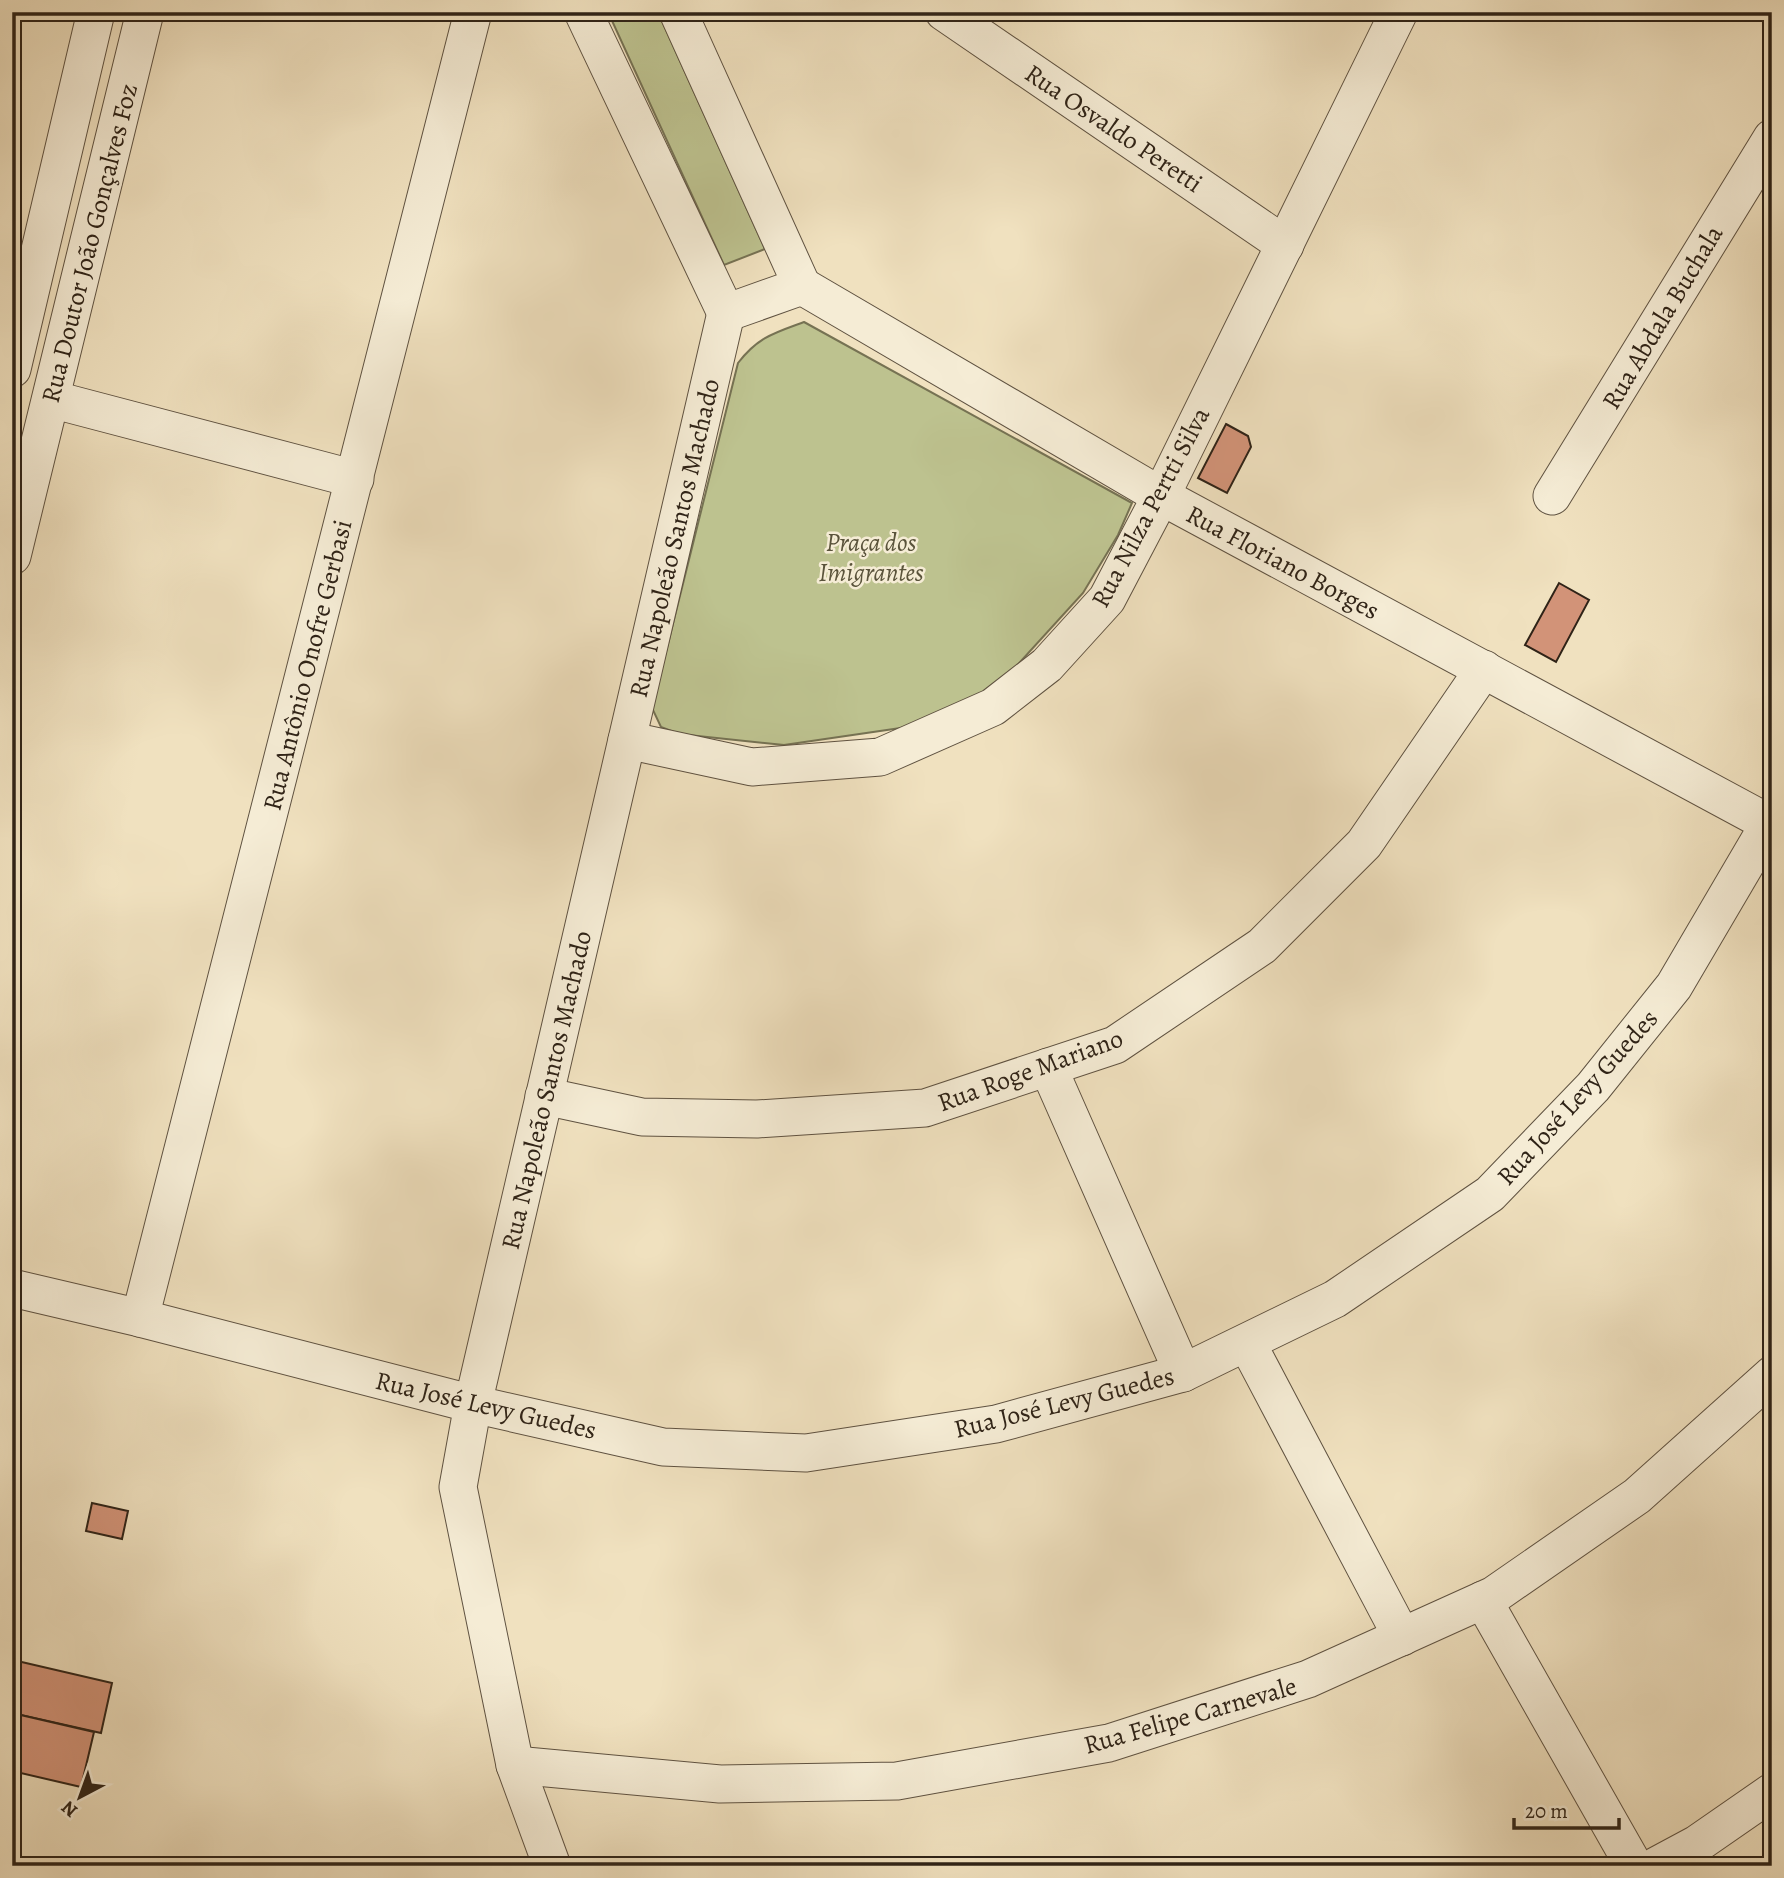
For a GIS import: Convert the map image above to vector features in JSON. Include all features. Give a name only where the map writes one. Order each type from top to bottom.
[{"type":"street","name":"Rua Doutor João Gonçalves Foz","points":[[12,369],[26,248],[96,12]]},
{"type":"street","name":"Rua Doutor João Gonçalves Foz","points":[[12,556],[145,12]]},
{"type":"street","points":[[583,12],[726,313],[802,286],[678,12]]},
{"type":"street","name":"Rua Osvaldo Peretti","points":[[944,12],[1284,245]]},
{"type":"street","name":"Rua Nilza Pertti Silva","points":[[627,740],[752,767],[880,757],[993,707],[1047,665],[1107,599],[1161,496],[1399,12]]},
{"type":"street","name":"Rua Antônio Onofre Gerbasi","points":[[140,1318],[355,479],[477,20]]},
{"type":"street","name":"Rua Abdala Buchala","points":[[1552,496],[1772,138]]},
{"type":"street","points":[[26,248],[83,266]]},
{"type":"street","name":"Rua Floriano Borges","points":[[802,286],[1161,496],[1771,823]]},
{"type":"street","name":"Rua Napoleão Santos Machado","points":[[552,1866],[515,1765],[458,1487],[473,1404],[726,313]]},
{"type":"street","points":[[51,398],[355,479]]},
{"type":"street","name":"Rua Roge Mariano","points":[[544,1096],[642,1116],[757,1119],[925,1108],[1115,1045],[1262,946],[1364,844],[1484,669]]},
{"type":"street","name":"Rua José Levy Guedes","points":[[12,1289],[140,1318],[473,1404],[663,1447],[806,1453],[996,1424],[1182,1373],[1247,1343],[1335,1299],[1490,1194],[1593,1087],[1674,986],[1771,823]]},
{"type":"street","points":[[1048,1067],[1182,1373]]},
{"type":"street","points":[[1247,1343],[1402,1637]]},
{"type":"street","name":"Rua Felipe Carnevale","points":[[515,1765],[720,1784],[897,1781],[1109,1743],[1308,1679],[1494,1595],[1637,1496],[1772,1375]]},
{"type":"street","points":[[1483,1600],[1634,1866]]},
{"type":"street","points":[[1657,1866],[1697,1843],[1772,1792]]},
{"type":"green space","points":[[608,12],[658,12],[765,249],[724,265]]},
{"type":"green space","name":"Praça dos Imigrantes","points":[[804,322],[1132,503],[1118,535],[1083,593],[969,718],[784,745],[679,734],[661,727],[652,708],[738,363],[760,342]]},
{"type":"building","points":[[1226,424],[1248,436],[1251,447],[1227,493],[1198,478]]},
{"type":"building","points":[[1559,583],[1589,600],[1556,662],[1525,645]]},
{"type":"building","points":[[92,1503],[128,1511],[122,1539],[86,1531]]},
{"type":"building","points":[[13,1660],[112,1683],[101,1733],[12,1713]]},
{"type":"building","points":[[12,1713],[94,1732],[81,1787],[12,1771]]}]
